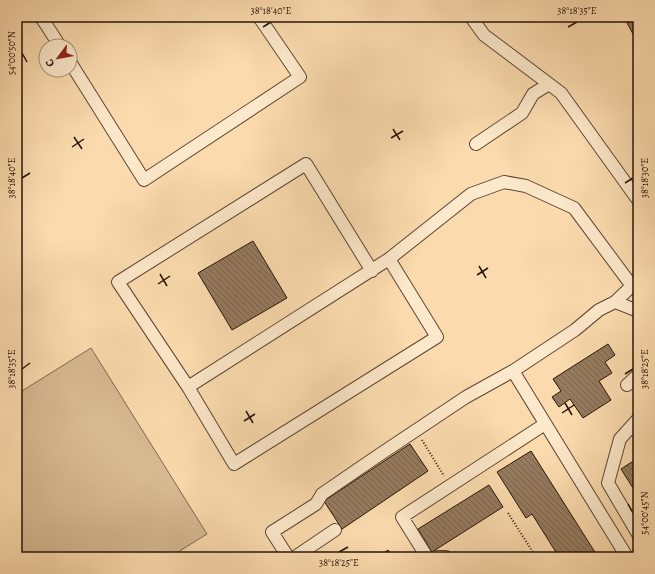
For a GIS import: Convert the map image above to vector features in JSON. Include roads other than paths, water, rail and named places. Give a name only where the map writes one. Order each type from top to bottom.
[{"type":"street","points":[[41,17],[55,38]]},
{"type":"street","points":[[78,75],[144,180],[300,76],[259,17]]},
{"type":"street","points":[[471,17],[484,34],[560,93],[638,200]]},
{"type":"street","points":[[476,144],[522,113],[533,94],[549,84]]},
{"type":"street","points":[[372,271],[306,164],[118,282],[188,387],[234,464],[437,337],[389,260]]},
{"type":"street","points":[[188,387],[389,260],[471,194],[504,182],[526,186],[574,208],[635,283],[615,302],[599,310],[575,330],[513,371],[466,397],[322,494],[316,504],[272,532],[288,557]]},
{"type":"street","points":[[615,302],[638,311]]},
{"type":"street","points":[[513,371],[627,557]]},
{"type":"street","points":[[627,385],[638,375]]},
{"type":"street","points":[[638,419],[620,439],[608,483],[638,534]]},
{"type":"street","points":[[427,557],[402,517],[545,424]]},
{"type":"street","points":[[295,557],[335,530]]},
{"type":"street","points":[[436,557],[446,557]]}]
